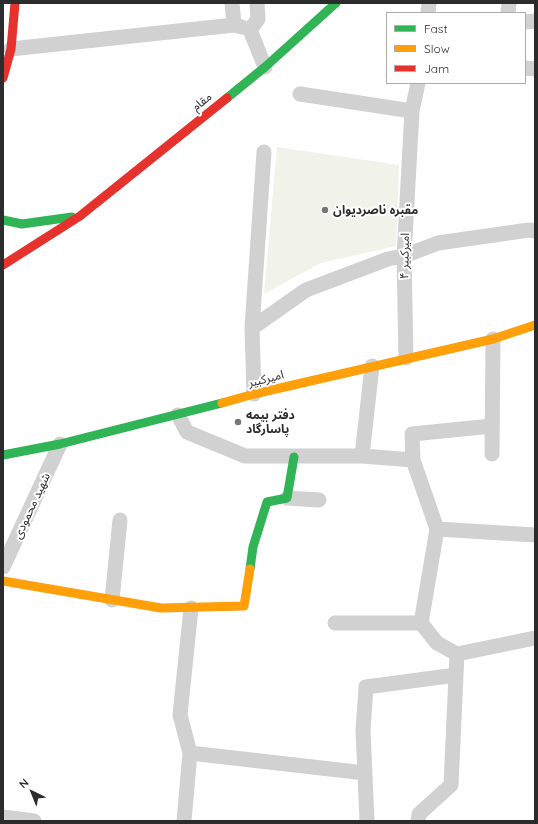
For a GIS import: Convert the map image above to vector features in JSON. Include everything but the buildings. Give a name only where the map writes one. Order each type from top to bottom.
[{"type":"street","points":[[3,78],[11,48],[15,3]]},
{"type":"street","points":[[232,3],[234,25]]},
{"type":"street","points":[[250,30],[258,19],[257,3]]},
{"type":"street","name":"مقام","points":[[3,265],[80,216],[265,67],[336,3]]},
{"type":"street","points":[[11,48],[234,25],[250,30]]},
{"type":"street","points":[[250,30],[265,67]]},
{"type":"street","name":"امیرکبیر ۴","points":[[406,358],[404,256],[412,111],[418,84]]},
{"type":"street","points":[[300,94],[412,111]]},
{"type":"street","points":[[254,394],[252,328],[264,152]]},
{"type":"street","points":[[3,220],[22,224],[80,216]]},
{"type":"street","points":[[252,328],[306,290],[388,259],[404,256],[438,243],[529,230],[535,231]]},
{"type":"street","name":"امیرکبیر","points":[[3,455],[60,444],[178,415],[254,394],[494,338],[535,325]]},
{"type":"street","points":[[492,454],[494,338]]},
{"type":"street","points":[[362,456],[372,366]]},
{"type":"street","points":[[178,415],[187,432],[246,456],[362,456],[413,460]]},
{"type":"street","points":[[492,426],[412,434],[413,460],[437,529],[421,623],[437,643],[457,654],[535,638]]},
{"type":"street","name":"شهید محمودی","points":[[3,567],[60,444]]},
{"type":"street","points":[[287,498],[294,457]]},
{"type":"street","points":[[3,581],[161,608],[244,606],[253,546],[267,502],[287,498],[319,500]]},
{"type":"street","points":[[112,600],[120,520]]},
{"type":"street","points":[[437,529],[535,535]]},
{"type":"street","points":[[184,821],[190,753],[180,715],[192,608]]},
{"type":"street","points":[[335,623],[421,623]]},
{"type":"street","points":[[418,821],[419,814],[450,785],[457,654]]},
{"type":"street","points":[[367,821],[363,730],[366,687],[456,675]]},
{"type":"street","points":[[190,753],[365,773]]},
{"type":"street","points":[[3,817],[34,821]]},
{"type":"shaded area","points":[[277,147],[399,165],[396,246],[321,263],[264,294]]},
{"type":"traffic: fast","points":[[227,98],[265,67],[336,3]]},
{"type":"traffic: fast","points":[[3,220],[22,224],[72,217]]},
{"type":"traffic: fast","points":[[3,455],[60,444],[222,403]]},
{"type":"traffic: fast","points":[[250,569],[253,547],[267,502],[287,498],[294,457]]},
{"type":"traffic: slow","points":[[222,403],[254,394],[493,339],[535,325]]},
{"type":"traffic: slow","points":[[3,581],[161,608],[244,606],[250,569]]},
{"type":"traffic: jam","points":[[3,78],[11,49],[15,3]]},
{"type":"traffic: jam","points":[[3,265],[80,216],[227,98]]},
{"type":"place","name":"مقبره ناصردیوان","points":[[325,210]]},
{"type":"place","name":"دفتر بیمه پاسارگاد","points":[[238,422]]}]
